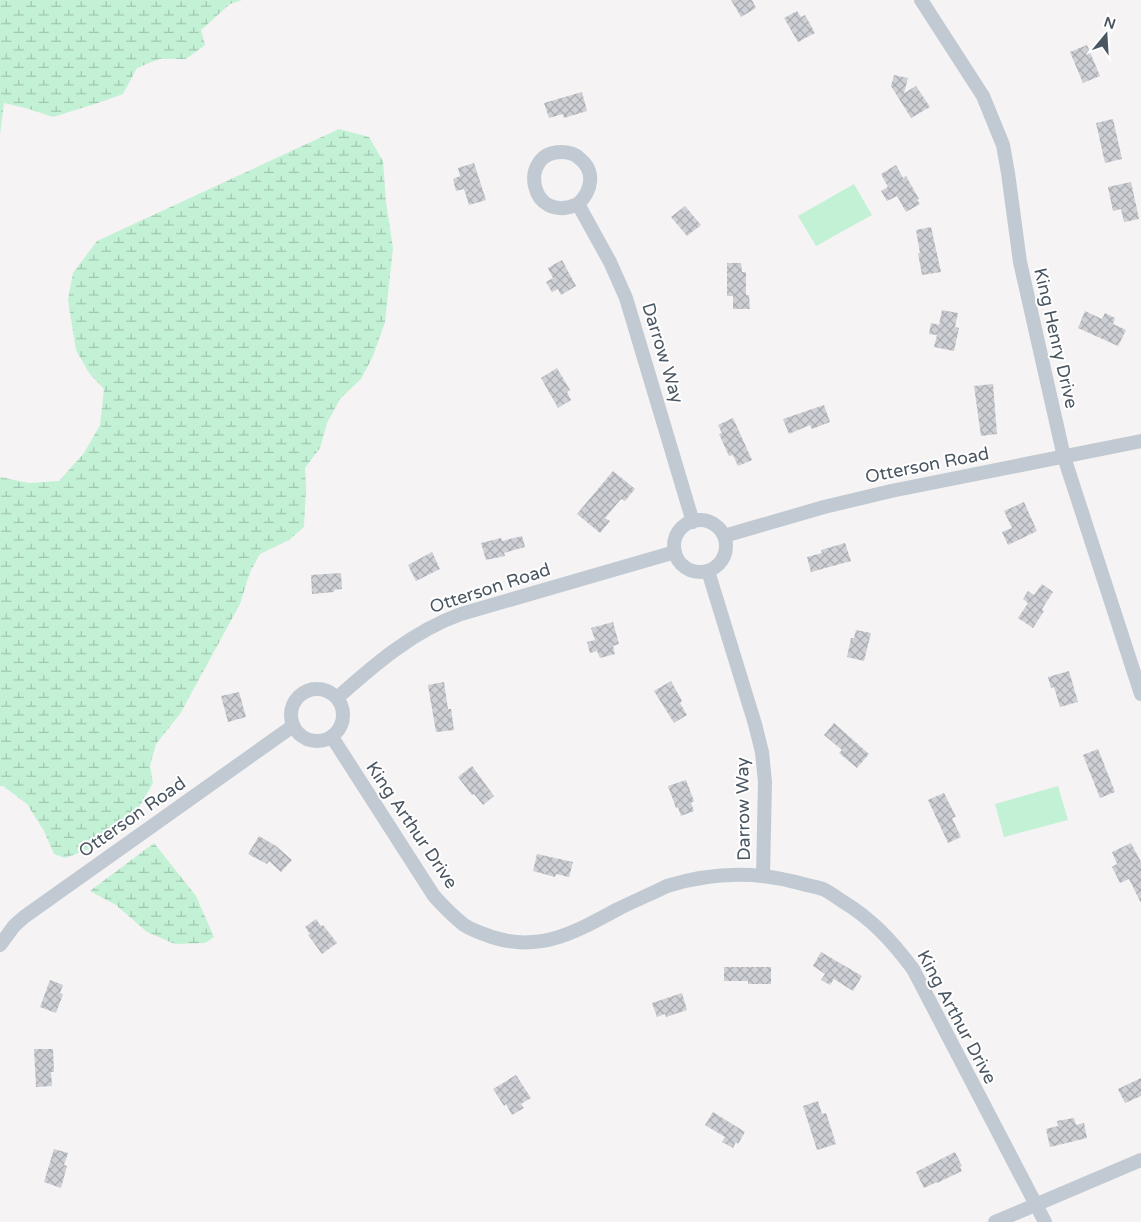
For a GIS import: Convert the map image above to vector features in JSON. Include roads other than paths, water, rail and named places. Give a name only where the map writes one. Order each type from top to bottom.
[{"type":"street","name":"King Henry Drive","points":[[921,0],[983,96],[1003,145],[1020,262],[1064,457],[1141,694]]},
{"type":"street","points":[[557,152],[567,152],[576,155],[584,161],[591,179],[590,189],[578,204],[569,208],[551,206],[538,195],[534,186],[536,169],[548,155],[557,152]]},
{"type":"street","name":"Darrow Way","points":[[578,204],[610,262],[626,298],[693,522]]},
{"type":"street","name":"Otterson Road","points":[[724,536],[858,498],[1141,441]]},
{"type":"street","points":[[693,522],[711,523],[724,536],[726,542],[725,555],[718,565],[708,571],[700,572],[687,569],[675,552],[674,546],[678,533],[682,528],[693,522]]},
{"type":"street","name":"Otterson Road","points":[[336,698],[394,651],[442,620],[675,552]]},
{"type":"street","name":"Darrow Way","points":[[708,571],[762,752],[765,792],[763,875]]},
{"type":"street","points":[[322,690],[336,698],[340,704],[343,719],[337,732],[332,737],[317,742],[310,741],[297,732],[293,726],[291,710],[299,696],[306,691],[322,690]]},
{"type":"street","name":"Otterson Road","points":[[0,944],[24,917],[293,726]]},
{"type":"street","name":"King Arthur Drive","points":[[332,737],[434,896],[466,926],[499,939],[518,942],[539,942],[556,939],[573,933],[667,886],[711,876],[763,875],[782,878],[825,890],[863,914],[896,945],[913,969],[1045,1222]]},
{"type":"street","points":[[995,1222],[1141,1160]]}]
